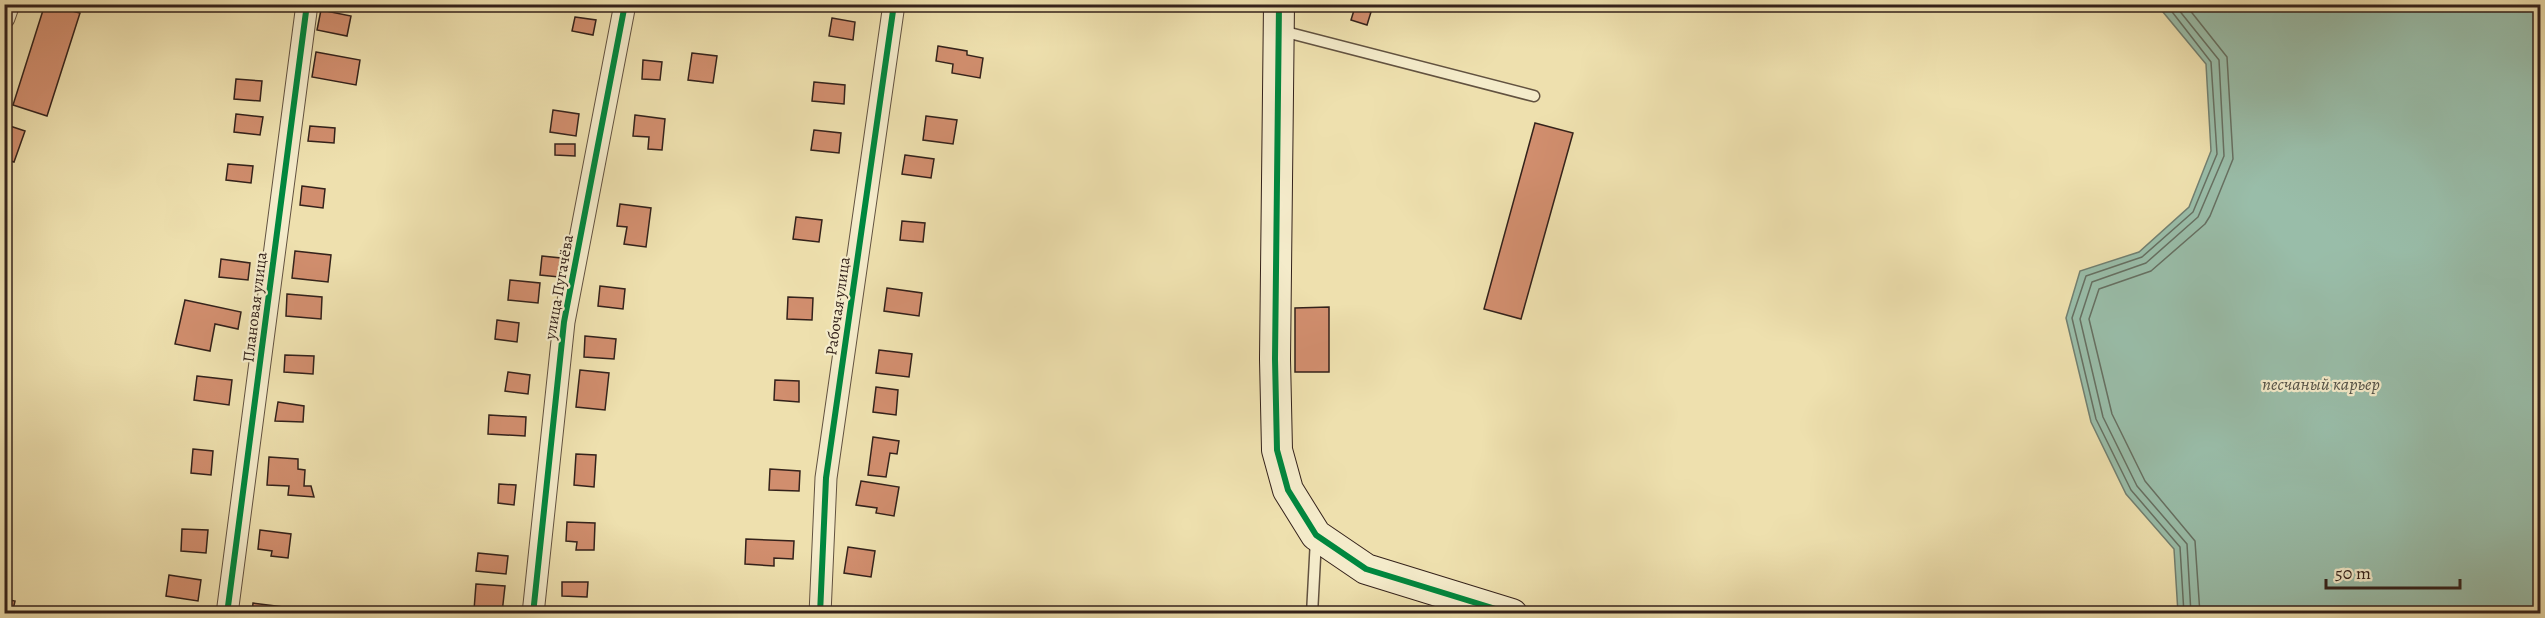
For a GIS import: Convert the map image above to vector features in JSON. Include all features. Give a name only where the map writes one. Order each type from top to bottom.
[{"type":"street","points":[[4,18],[9,4]]},
{"type":"street","name":"Плановая улица","points":[[227,614],[307,4]]},
{"type":"street","name":"улица Пугачёва","points":[[533,614],[564,322],[625,4]]},
{"type":"street","name":"Рабочая улица","points":[[820,614],[826,478],[894,4]]},
{"type":"street","points":[[1279,18],[1275,359],[1277,450],[1288,490],[1316,535],[1366,569],[1512,614]]},
{"type":"lane","points":[[1279,18],[1534,96]]},
{"type":"lane","points":[[1312,614],[1316,535]]},
{"type":"water","name":"песчаный карьер","points":[[2160,5],[2540,5],[2540,613],[2178,613],[2174,549],[2126,494],[2091,422],[2066,318],[2080,271],[2139,252],[2189,207],[2211,151],[2206,64],[2163,12]]},
{"type":"building","points":[[45,4],[80,13],[47,116],[13,105]]},
{"type":"building","points":[[1355,7],[1371,12],[1367,25],[1351,20]]},
{"type":"building","points":[[321,10],[351,16],[347,36],[317,30]]},
{"type":"building","points":[[575,17],[596,20],[593,35],[572,31]]},
{"type":"building","points":[[832,18],[855,22],[853,40],[829,36]]},
{"type":"building","points":[[938,46],[967,51],[967,55],[983,58],[980,78],[952,73],[953,64],[936,61]]},
{"type":"building","points":[[316,52],[360,60],[356,85],[312,77]]},
{"type":"building","points":[[692,53],[717,56],[713,83],[688,80]]},
{"type":"building","points":[[643,60],[662,62],[660,80],[642,79]]},
{"type":"building","points":[[236,79],[262,81],[260,101],[234,99]]},
{"type":"building","points":[[814,82],[845,85],[844,104],[812,101]]},
{"type":"building","points":[[553,110],[579,114],[576,136],[550,132]]},
{"type":"building","points":[[236,114],[263,117],[260,135],[234,132]]},
{"type":"building","points":[[635,115],[665,119],[662,150],[648,149],[649,137],[633,136]]},
{"type":"building","points":[[926,116],[957,120],[953,144],[923,140]]},
{"type":"building","points":[[1535,123],[1573,133],[1521,319],[1484,309]]},
{"type":"building","points":[[4,124],[25,131],[14,162],[4,159]]},
{"type":"building","points":[[310,126],[335,128],[334,143],[308,141]]},
{"type":"building","points":[[814,130],[841,133],[839,153],[811,150]]},
{"type":"building","points":[[555,144],[575,144],[575,156],[555,155]]},
{"type":"building","points":[[905,155],[934,159],[931,178],[902,174]]},
{"type":"building","points":[[228,164],[253,166],[251,183],[226,180]]},
{"type":"building","points":[[302,186],[325,189],[323,208],[300,205]]},
{"type":"building","points":[[620,204],[651,208],[646,247],[624,244],[627,227],[617,226]]},
{"type":"building","points":[[796,217],[822,220],[819,242],[793,239]]},
{"type":"building","points":[[902,221],[925,223],[923,242],[900,240]]},
{"type":"building","points":[[295,251],[331,255],[328,282],[292,278]]},
{"type":"building","points":[[542,256],[561,258],[559,277],[540,275]]},
{"type":"building","points":[[221,259],[250,263],[248,280],[219,277]]},
{"type":"building","points":[[510,280],[540,283],[538,303],[508,300]]},
{"type":"building","points":[[600,286],[625,289],[623,309],[598,306]]},
{"type":"building","points":[[887,288],[922,293],[919,316],[884,311]]},
{"type":"building","points":[[287,294],[322,297],[321,319],[286,316]]},
{"type":"building","points":[[788,297],[813,298],[812,320],[787,319]]},
{"type":"building","points":[[185,300],[241,312],[238,329],[215,324],[210,351],[175,344]]},
{"type":"building","points":[[1329,307],[1329,372],[1295,372],[1295,308]]},
{"type":"building","points":[[497,320],[519,323],[517,342],[495,339]]},
{"type":"building","points":[[585,336],[616,339],[614,359],[584,357]]},
{"type":"building","points":[[879,350],[912,354],[909,377],[876,373]]},
{"type":"building","points":[[285,355],[314,356],[313,374],[284,372]]},
{"type":"building","points":[[580,370],[609,373],[605,410],[576,407]]},
{"type":"building","points":[[508,372],[530,375],[528,394],[505,391]]},
{"type":"building","points":[[197,376],[232,380],[229,405],[194,400]]},
{"type":"building","points":[[775,380],[799,381],[799,402],[774,400]]},
{"type":"building","points":[[876,387],[898,390],[896,415],[873,412]]},
{"type":"building","points":[[278,402],[304,406],[303,422],[275,421]]},
{"type":"building","points":[[489,415],[526,417],[525,436],[488,434]]},
{"type":"building","points":[[873,437],[899,441],[897,454],[890,453],[886,477],[868,475]]},
{"type":"building","points":[[193,449],[213,451],[211,475],[191,473]]},
{"type":"building","points":[[576,454],[596,455],[594,487],[574,485]]},
{"type":"building","points":[[269,457],[298,459],[298,469],[305,470],[304,486],[311,486],[314,497],[288,495],[289,486],[267,485]]},
{"type":"building","points":[[770,469],[800,471],[799,491],[769,490]]},
{"type":"building","points":[[861,481],[899,487],[894,516],[876,513],[877,508],[856,505]]},
{"type":"building","points":[[499,484],[516,485],[514,505],[498,503]]},
{"type":"building","points":[[567,522],[595,523],[594,550],[576,550],[577,542],[566,541]]},
{"type":"building","points":[[182,529],[208,530],[206,553],[181,551]]},
{"type":"building","points":[[260,530],[291,534],[288,558],[271,556],[272,551],[258,549]]},
{"type":"building","points":[[746,539],[794,541],[793,559],[774,558],[774,566],[745,564]]},
{"type":"building","points":[[848,547],[875,551],[871,577],[844,573]]},
{"type":"building","points":[[478,553],[508,556],[506,574],[476,571]]},
{"type":"building","points":[[169,575],[201,580],[198,601],[166,596]]},
{"type":"building","points":[[562,582],[588,582],[587,597],[562,596]]},
{"type":"building","points":[[476,584],[505,586],[502,613],[474,610]]},
{"type":"building","points":[[4,599],[15,601],[12,614],[4,614]]},
{"type":"building","points":[[253,603],[283,607],[282,614],[252,614]]},
{"type":"cycle path","points":[[227,614],[307,4]]},
{"type":"cycle path","points":[[533,614],[564,322],[625,4]]},
{"type":"cycle path","points":[[820,614],[826,478],[894,4]]},
{"type":"cycle path","points":[[1279,4],[1275,359],[1277,450],[1288,490],[1316,535],[1366,569],[1512,614]]}]
